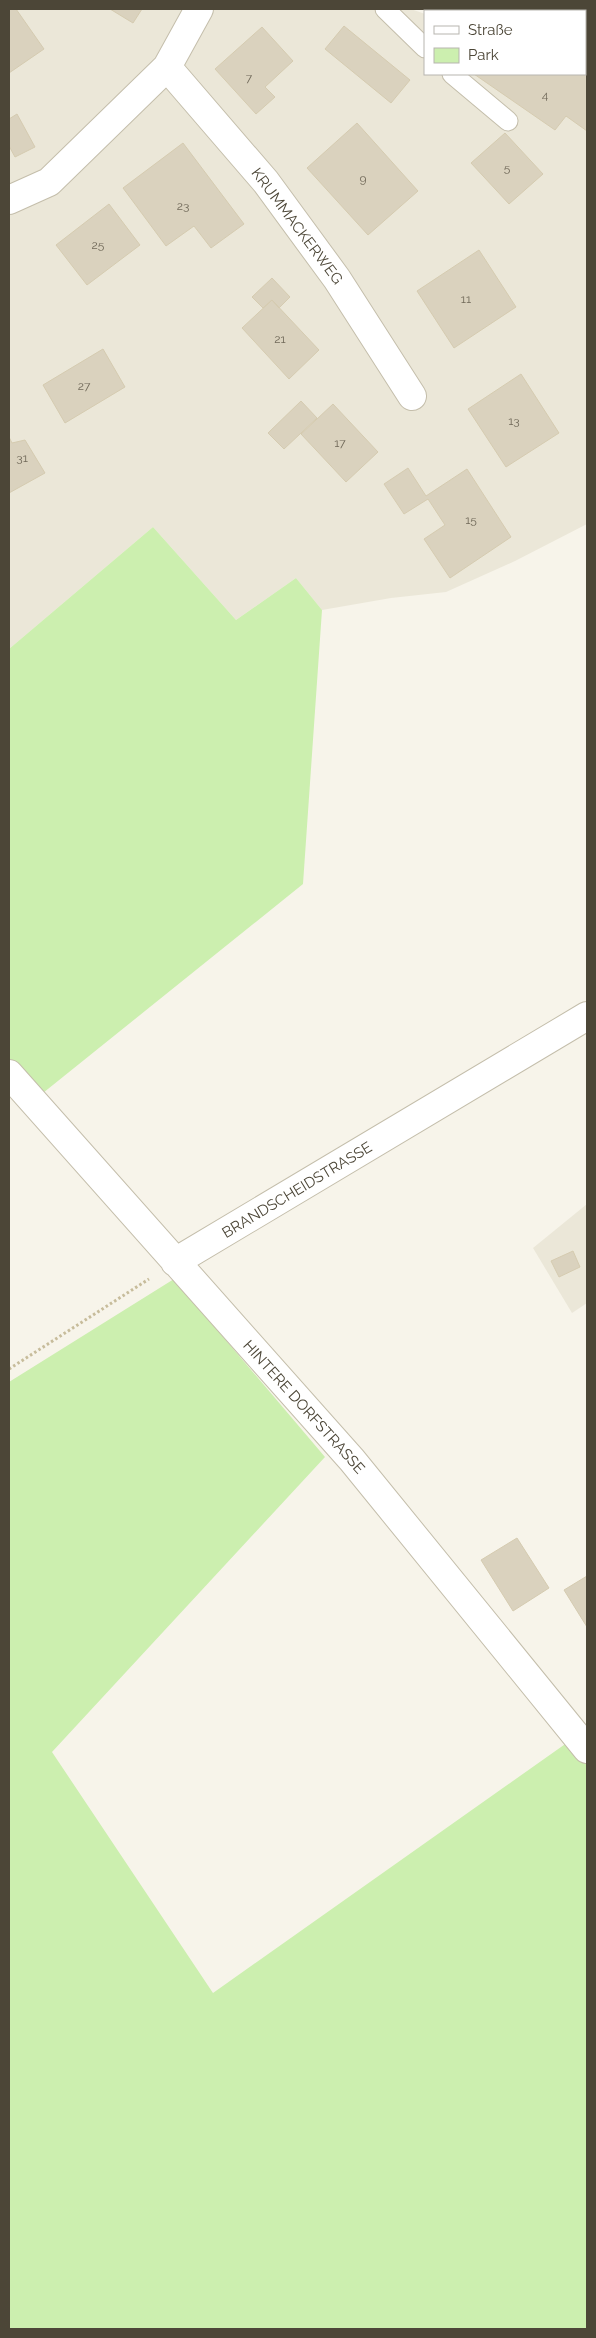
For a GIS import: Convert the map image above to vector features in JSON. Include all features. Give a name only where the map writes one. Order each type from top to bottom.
[{"type":"street","points":[[9,200],[49,182],[167,67],[199,9]]},
{"type":"street","name":"KRUMMACKERWEG","points":[[167,67],[266,182],[337,279],[412,396]]},
{"type":"street","name":"BRANDSCHEIDSTRASSE","points":[[175,1262],[587,1016]]},
{"type":"street","name":"HINTERE DORFSTRASSE","points":[[9,1074],[352,1460],[587,1749]]},
{"type":"lane","points":[[385,9],[424,47]]},
{"type":"lane","points":[[453,75],[508,121]]},
{"type":"path","points":[[9,1368],[175,1262]]},
{"type":"shaded area","points":[[9,9],[411,9],[424,14],[424,75],[586,75],[586,48],[587,524],[515,561],[446,592],[391,598],[322,610],[296,578],[236,620],[153,527],[9,649]]},
{"type":"shaded area","points":[[587,1204],[587,1303],[572,1313],[533,1248]]},
{"type":"green space","points":[[153,527],[236,620],[296,578],[322,610],[303,884],[38,1097],[9,1064],[9,649]]},
{"type":"green space","points":[[174,1279],[325,1457],[52,1752],[213,1993],[578,1735],[587,1749],[587,2329],[9,2329],[9,1382]]},
{"type":"building","points":[[9,9],[16,9],[44,49],[9,73]]},
{"type":"building","points":[[110,9],[142,9],[133,23]]},
{"type":"building","points":[[525,9],[527,10],[507,10]]},
{"type":"building","points":[[344,26],[410,80],[391,103],[325,49]]},
{"type":"building","points":[[262,27],[293,61],[265,87],[275,97],[256,114],[215,69]]},
{"type":"building","points":[[586,51],[587,131],[566,116],[555,130],[475,75],[586,75]]},
{"type":"building","points":[[17,114],[35,147],[15,157],[9,146],[9,119]]},
{"type":"building","points":[[357,123],[418,191],[368,235],[307,168]]},
{"type":"building","points":[[505,133],[543,174],[509,204],[471,163]]},
{"type":"building","points":[[183,143],[244,224],[211,248],[194,226],[166,246],[123,188]]},
{"type":"building","points":[[109,204],[140,245],[87,285],[56,245]]},
{"type":"building","points":[[479,250],[516,307],[454,348],[417,291]]},
{"type":"building","points":[[272,278],[290,297],[279,308],[272,300],[263,308],[252,297]]},
{"type":"building","points":[[272,300],[319,350],[289,379],[242,328]]},
{"type":"building","points":[[103,349],[125,387],[65,423],[43,385]]},
{"type":"building","points":[[521,374],[559,433],[506,467],[468,409]]},
{"type":"building","points":[[301,401],[317,418],[284,449],[268,433]]},
{"type":"building","points":[[333,404],[378,452],[346,482],[301,434]]},
{"type":"building","points":[[9,437],[12,443],[25,440],[45,473],[9,493]]},
{"type":"building","points":[[408,468],[426,496],[467,469],[511,537],[450,578],[424,539],[445,525],[428,499],[404,514],[384,484]]},
{"type":"building","points":[[573,1251],[580,1267],[559,1277],[551,1261]]},
{"type":"building","points":[[517,1538],[549,1588],[513,1611],[481,1560]]},
{"type":"building","points":[[587,1576],[587,1627],[564,1590]]}]
